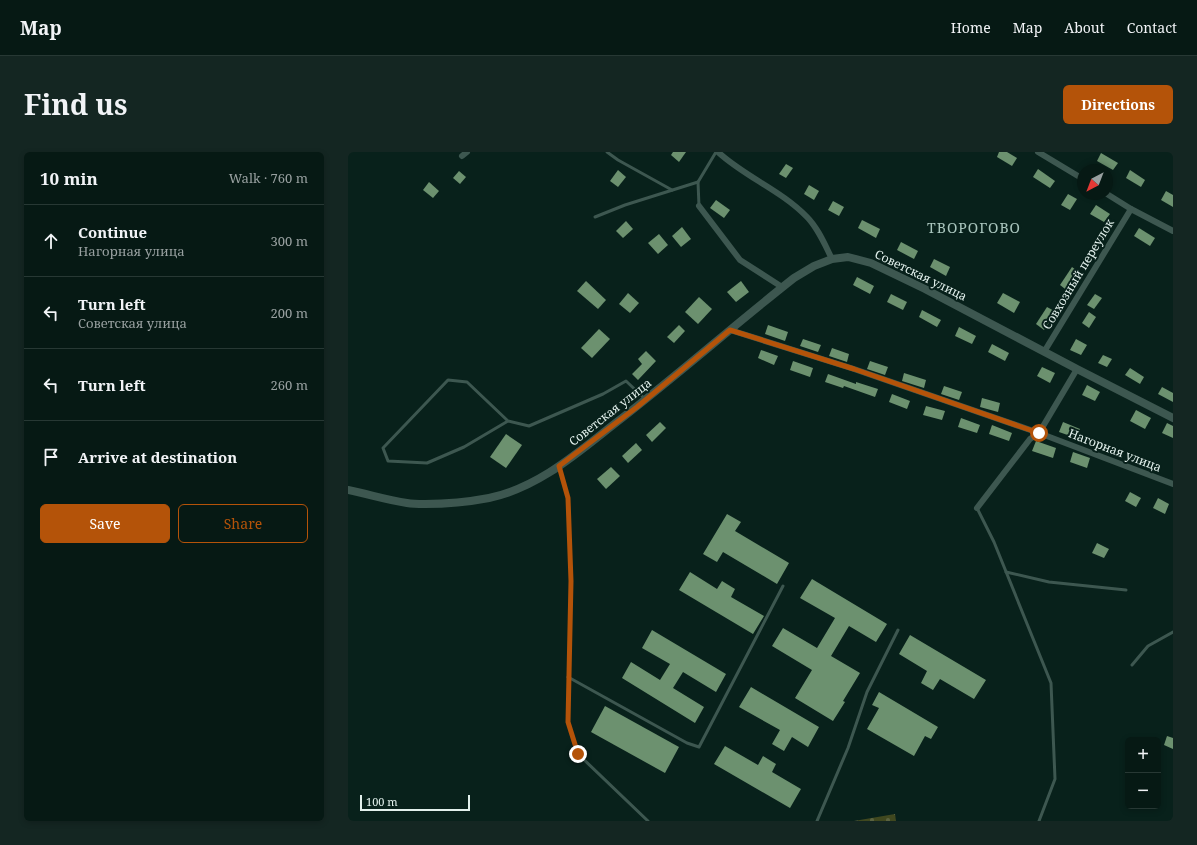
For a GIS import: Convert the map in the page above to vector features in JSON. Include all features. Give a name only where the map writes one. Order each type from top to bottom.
[{"type":"street","points":[[717,152],[729,162],[793,204],[809,218],[821,236],[832,259]]},
{"type":"street","points":[[1038,152],[1077,176]]},
{"type":"street","points":[[1113,198],[1173,231]]},
{"type":"street","points":[[699,206],[740,260],[782,287]]},
{"type":"street","name":"Совхозный переулок","points":[[1044,352],[1131,208]]},
{"type":"street","name":"Советская улица","points":[[348,490],[408,504],[455,503],[488,498],[514,491],[534,482],[559,466],[645,400],[794,278],[814,266],[832,259],[848,258],[871,263],[925,289],[1173,418]]},
{"type":"street","name":"Нагорная улица","points":[[730,330],[854,369],[1039,433],[1173,484]]},
{"type":"street","points":[[977,508],[1030,438],[1039,433],[1077,369]]},
{"type":"lane","points":[[607,152],[618,160],[672,190]]},
{"type":"lane","points":[[699,206],[698,182],[717,152]]},
{"type":"lane","points":[[595,217],[625,205],[698,182]]},
{"type":"lane","points":[[508,421],[464,447],[426,463],[388,461],[383,448],[448,380],[467,382],[508,421],[529,426],[603,394],[626,381],[645,400]]},
{"type":"lane","points":[[559,466],[568,498],[571,581],[568,722],[578,754],[648,821]]},
{"type":"lane","points":[[977,508],[994,542],[1051,683],[1055,779],[1039,821]]},
{"type":"lane","points":[[1006,572],[1049,582],[1126,590]]},
{"type":"lane","points":[[568,677],[687,743],[699,747],[783,586]]},
{"type":"lane","points":[[817,821],[848,748],[868,692],[898,630]]},
{"type":"lane","points":[[1132,665],[1148,646],[1173,632]]},
{"type":"green space","points":[[895,814],[896,821],[854,821]]},
{"type":"building","points":[[673,152],[686,152],[679,162],[671,155]]},
{"type":"building","points":[[999,152],[1007,152],[1017,158],[1012,166],[997,157]]},
{"type":"building","points":[[1101,153],[1118,163],[1113,170],[1113,164],[1102,164],[1097,161]]},
{"type":"building","points":[[786,164],[793,168],[786,178],[779,174]]},
{"type":"building","points":[[1038,169],[1055,181],[1050,188],[1033,177]]},
{"type":"building","points":[[618,170],[626,177],[618,187],[610,181]]},
{"type":"building","points":[[1130,170],[1145,180],[1141,187],[1126,178]]},
{"type":"building","points":[[459,171],[466,177],[460,184],[453,178]]},
{"type":"building","points":[[429,182],[439,191],[433,198],[423,190]]},
{"type":"building","points":[[809,185],[819,191],[814,200],[804,194]]},
{"type":"building","points":[[1166,191],[1173,195],[1173,207],[1161,200]]},
{"type":"building","points":[[1068,194],[1077,199],[1070,210],[1061,205]]},
{"type":"building","points":[[716,200],[730,210],[724,218],[710,208]]},
{"type":"building","points":[[833,201],[844,207],[839,216],[828,210]]},
{"type":"building","points":[[1096,205],[1110,214],[1104,222],[1090,214]]},
{"type":"building","points":[[862,220],[880,229],[876,238],[858,228]]},
{"type":"building","points":[[626,221],[633,229],[623,238],[616,231]]},
{"type":"building","points":[[682,227],[691,239],[681,247],[672,236]]},
{"type":"building","points":[[1139,228],[1155,238],[1150,246],[1134,236]]},
{"type":"building","points":[[659,234],[668,245],[658,254],[648,243]]},
{"type":"building","points":[[901,242],[918,251],[914,259],[897,250]]},
{"type":"building","points":[[934,259],[950,267],[946,276],[930,267]]},
{"type":"building","points":[[1072,267],[1081,274],[1069,292],[1060,285]]},
{"type":"building","points":[[857,277],[874,286],[870,294],[853,285]]},
{"type":"building","points":[[586,281],[606,300],[598,309],[577,291]]},
{"type":"building","points":[[741,281],[749,292],[736,302],[727,292]]},
{"type":"building","points":[[628,293],[639,303],[630,313],[619,304]]},
{"type":"building","points":[[1003,293],[1020,302],[1014,313],[997,303]]},
{"type":"building","points":[[891,294],[907,302],[903,310],[887,302]]},
{"type":"building","points":[[1095,294],[1102,298],[1094,309],[1087,305]]},
{"type":"building","points":[[699,297],[712,309],[698,324],[685,312]]},
{"type":"building","points":[[1047,307],[1056,312],[1044,330],[1036,324]]},
{"type":"building","points":[[922,310],[941,320],[937,327],[919,317]]},
{"type":"building","points":[[1089,312],[1096,317],[1089,328],[1082,323]]},
{"type":"building","points":[[679,325],[685,331],[674,343],[667,337]]},
{"type":"building","points":[[768,325],[788,332],[785,341],[765,334]]},
{"type":"building","points":[[959,327],[976,336],[972,344],[955,336]]},
{"type":"building","points":[[599,329],[610,339],[592,358],[581,348]]},
{"type":"building","points":[[803,339],[821,345],[818,352],[800,346]]},
{"type":"building","points":[[1076,339],[1087,345],[1081,355],[1070,350]]},
{"type":"building","points":[[992,344],[1009,353],[1005,361],[988,352]]},
{"type":"building","points":[[832,348],[849,354],[847,362],[829,356]]},
{"type":"building","points":[[761,350],[778,356],[774,365],[758,358]]},
{"type":"building","points":[[646,351],[656,361],[638,380],[632,374],[642,364],[638,359]]},
{"type":"building","points":[[1103,355],[1112,359],[1107,367],[1098,363]]},
{"type":"building","points":[[793,361],[813,368],[810,377],[790,370]]},
{"type":"building","points":[[870,361],[888,367],[885,375],[867,369]]},
{"type":"building","points":[[1042,367],[1055,373],[1050,383],[1037,376]]},
{"type":"building","points":[[1130,368],[1144,377],[1140,384],[1125,375]]},
{"type":"building","points":[[904,373],[926,380],[924,388],[902,381]]},
{"type":"building","points":[[828,374],[856,384],[856,382],[878,389],[875,397],[844,386],[843,388],[825,382]]},
{"type":"building","points":[[1087,385],[1100,392],[1095,401],[1082,395]]},
{"type":"building","points":[[944,386],[962,392],[959,400],[941,394]]},
{"type":"building","points":[[1162,387],[1173,393],[1173,402],[1158,394]]},
{"type":"building","points":[[892,394],[910,401],[907,409],[889,402]]},
{"type":"building","points":[[982,398],[1000,403],[998,412],[980,407]]},
{"type":"building","points":[[926,406],[945,411],[942,420],[923,415]]},
{"type":"building","points":[[1136,410],[1151,418],[1145,429],[1130,421]]},
{"type":"building","points":[[961,418],[980,425],[977,433],[958,427]]},
{"type":"building","points":[[660,422],[666,428],[652,442],[646,435]]},
{"type":"building","points":[[1063,422],[1080,429],[1076,438],[1059,432]]},
{"type":"building","points":[[1167,423],[1173,426],[1173,438],[1162,433]]},
{"type":"building","points":[[992,425],[1012,433],[1009,441],[989,434]]},
{"type":"building","points":[[506,434],[522,445],[506,468],[490,457]]},
{"type":"building","points":[[1036,441],[1056,448],[1053,458],[1032,451]]},
{"type":"building","points":[[636,443],[642,450],[628,463],[622,456]]},
{"type":"building","points":[[1073,452],[1090,458],[1087,468],[1070,462]]},
{"type":"building","points":[[611,467],[620,476],[606,489],[597,479]]},
{"type":"building","points":[[1130,492],[1141,498],[1136,507],[1125,501]]},
{"type":"building","points":[[1158,498],[1169,504],[1165,514],[1153,508]]},
{"type":"building","points":[[727,514],[741,522],[735,531],[789,563],[777,584],[723,552],[717,562],[703,554]]},
{"type":"building","points":[[1097,543],[1109,549],[1104,558],[1092,553]]},
{"type":"building","points":[[690,572],[717,589],[722,581],[735,589],[731,597],[764,616],[753,634],[679,590]]},
{"type":"building","points":[[812,579],[887,624],[876,642],[849,626],[831,656],[860,673],[833,721],[795,698],[812,670],[772,646],[783,628],[817,648],[835,618],[800,598]]},
{"type":"building","points":[[652,630],[726,674],[716,692],[683,672],[673,688],[704,707],[695,723],[622,678],[631,662],[660,680],[670,664],[642,648]]},
{"type":"building","points":[[910,635],[986,680],[974,699],[940,679],[933,690],[921,683],[927,671],[899,654]]},
{"type":"building","points":[[751,687],[819,727],[808,747],[792,737],[784,751],[772,744],[780,730],[739,707]]},
{"type":"building","points":[[879,692],[938,727],[931,739],[925,736],[914,756],[867,729],[879,708],[872,705]]},
{"type":"building","points":[[605,706],[679,747],[665,773],[591,732]]},
{"type":"building","points":[[1167,736],[1173,738],[1173,749],[1164,745]]},
{"type":"building","points":[[725,746],[758,765],[763,756],[776,764],[772,772],[801,789],[790,808],[714,764]]},
{"type":"district","name":"ТВОРОГОВО","points":[[974,227]]},
{"type":"route","points":[[578,754],[568,722],[571,581],[568,498],[559,466],[637,407],[730,330],[854,369],[1039,433]]}]
